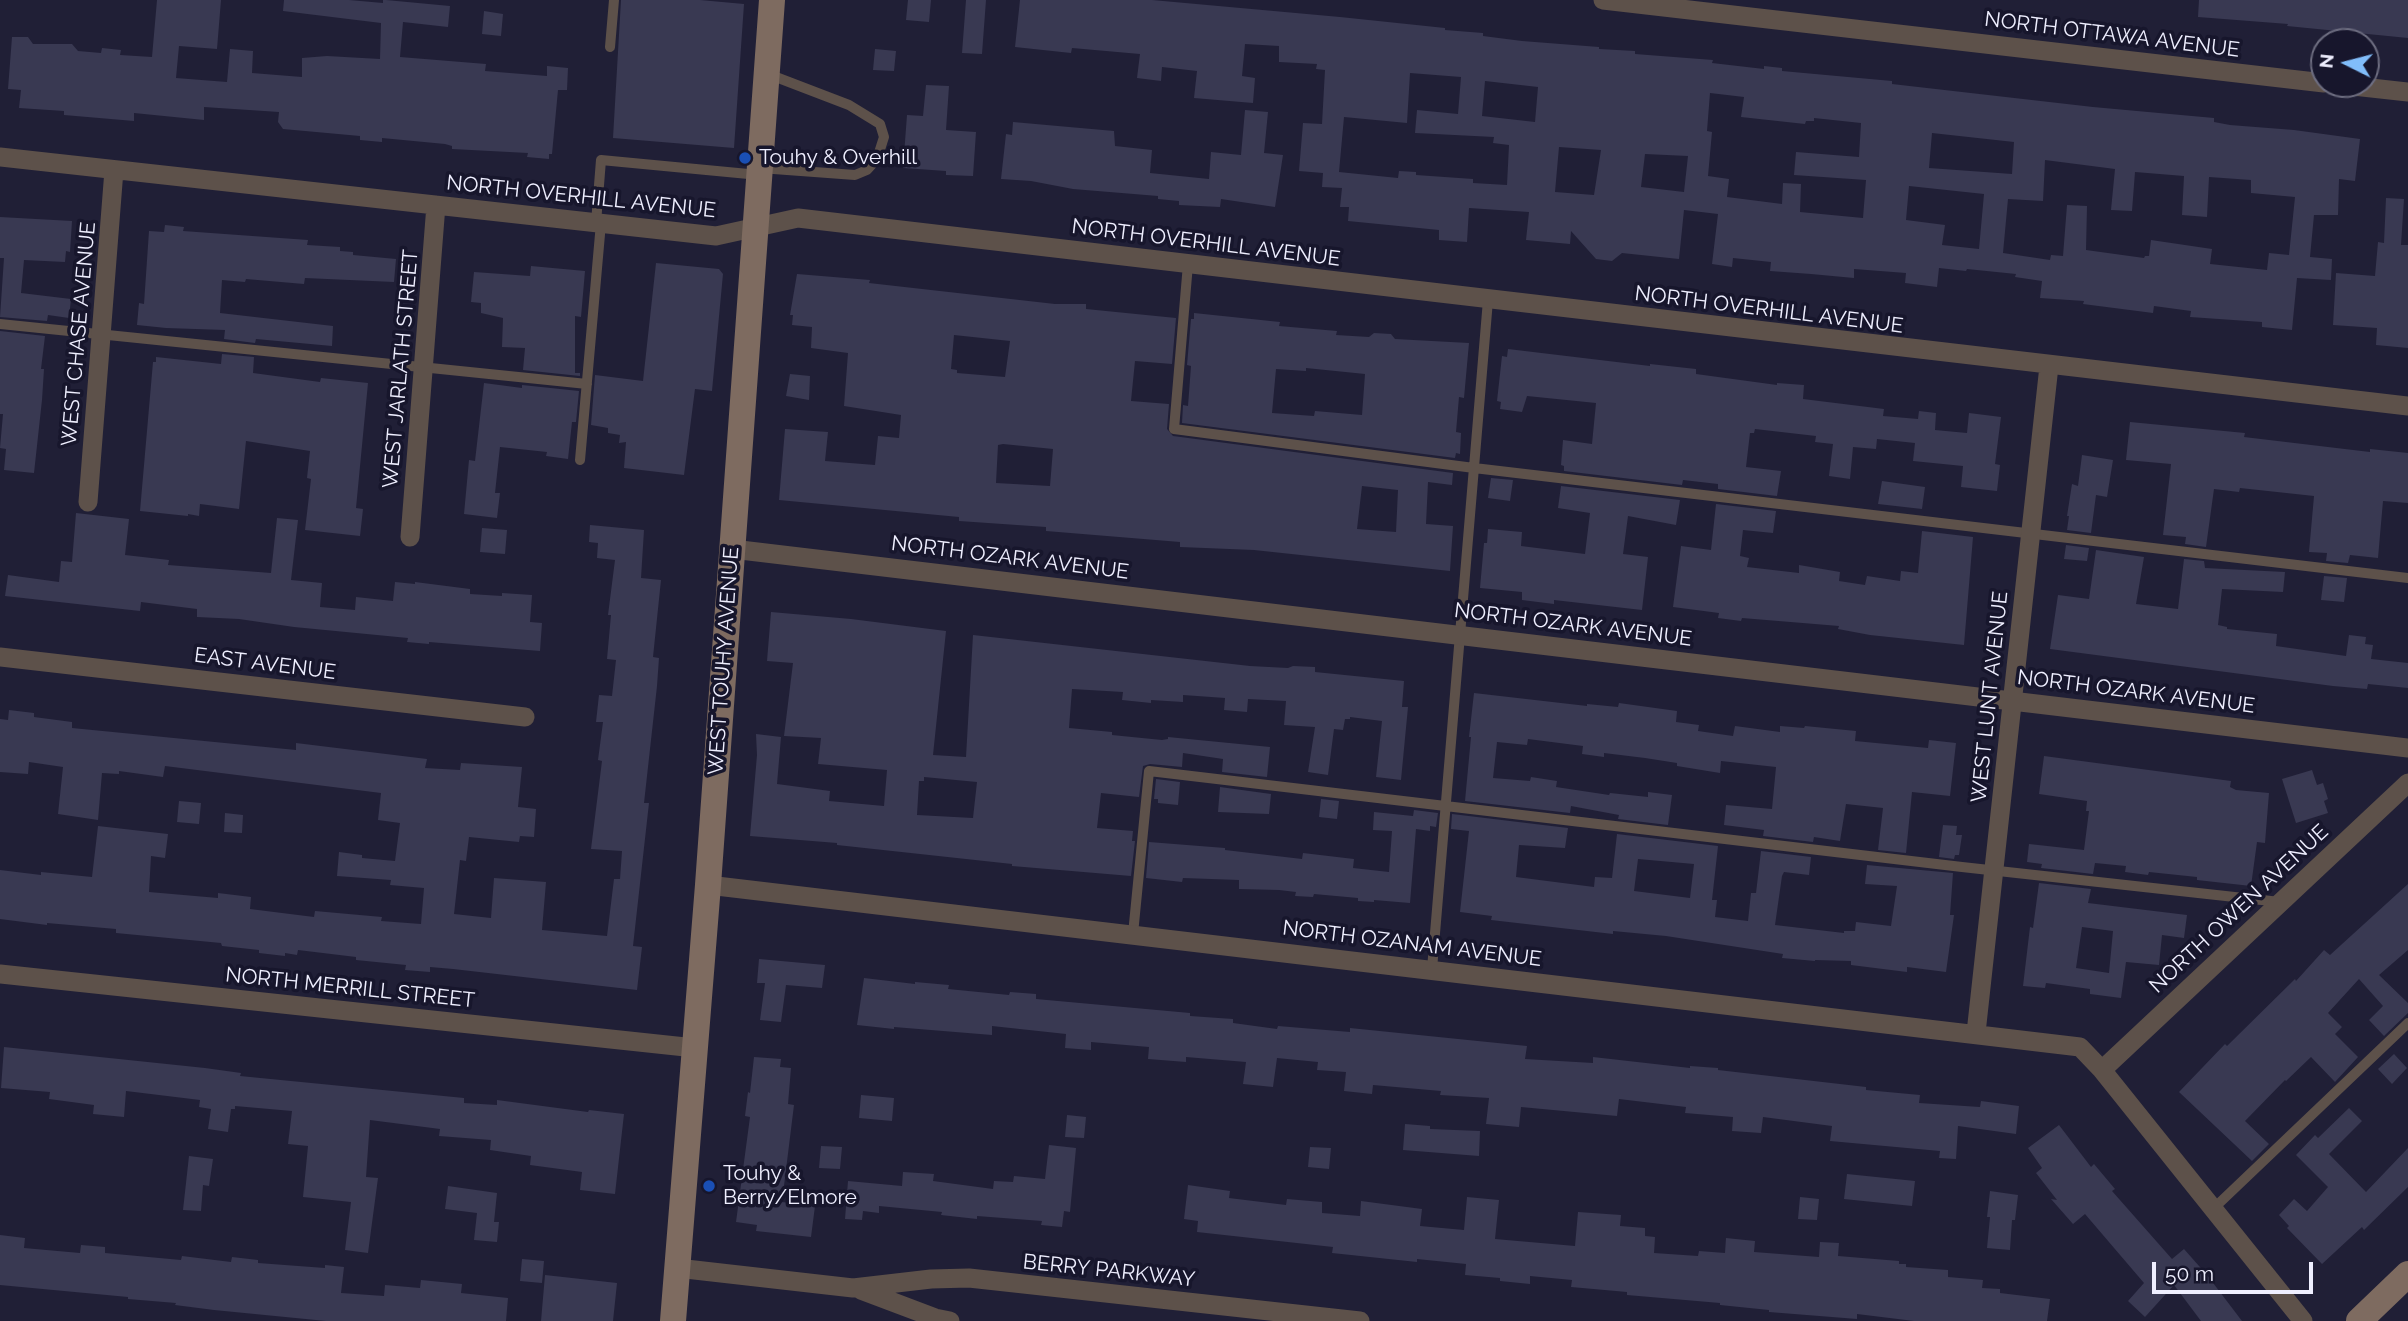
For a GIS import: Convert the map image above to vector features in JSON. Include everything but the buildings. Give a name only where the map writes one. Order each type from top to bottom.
[{"type":"main road","name":"WEST TOUHY AVENUE","points":[[673,1321],[708,885],[772,0]]},
{"type":"main road","points":[[2359,1321],[2408,1274]]},
{"type":"street","name":"NORTH OTTAWA AVENUE","points":[[1603,0],[2310,81]]},
{"type":"street","points":[[2380,89],[2408,92]]},
{"type":"street","name":"NORTH OVERHILL AVENUE","points":[[0,157],[716,236],[798,218],[2408,406]]},
{"type":"street","name":"WEST CHASE AVENUE","points":[[88,502],[114,170]]},
{"type":"street","name":"WEST JARLATH STREET","points":[[410,537],[436,205]]},
{"type":"street","name":"WEST LUNT AVENUE","points":[[1976,1033],[2049,366]]},
{"type":"street","name":"NORTH OZARK AVENUE","points":[[733,548],[2408,748]]},
{"type":"street","name":"EAST AVENUE","points":[[0,657],[525,717]]},
{"type":"street","name":"NORTH OWEN AVENUE","points":[[2102,1070],[2408,783]]},
{"type":"street","name":"NORTH OZANAM AVENUE","points":[[708,885],[2080,1047],[2102,1070],[2303,1321]]},
{"type":"street","name":"NORTH MERRILL STREET","points":[[0,974],[695,1048]]},
{"type":"street","name":"BERRY PARKWAY","points":[[677,1268],[853,1288],[931,1279],[969,1278],[1360,1321]]},
{"type":"street","name":"BERRY PARKWAY","points":[[853,1288],[950,1321]]},
{"type":"lane","points":[[610,47],[614,0]]},
{"type":"lane","points":[[580,460],[601,160],[855,176],[867,170],[877,159],[884,137],[880,124],[849,105],[767,74]]},
{"type":"lane","points":[[1188,264],[1174,429],[1474,468],[2408,578]]},
{"type":"lane","points":[[1432,969],[1488,300]]},
{"type":"lane","points":[[0,324],[587,384]]},
{"type":"lane","points":[[1133,934],[1149,771],[1994,871],[2280,902]]},
{"type":"lane","points":[[2213,1209],[2408,1023]]},
{"type":"place","name":"Touhy & Overhill","points":[[745,158]]},
{"type":"place","name":"Touhy & Berry/Elmore","points":[[709,1186]]}]
